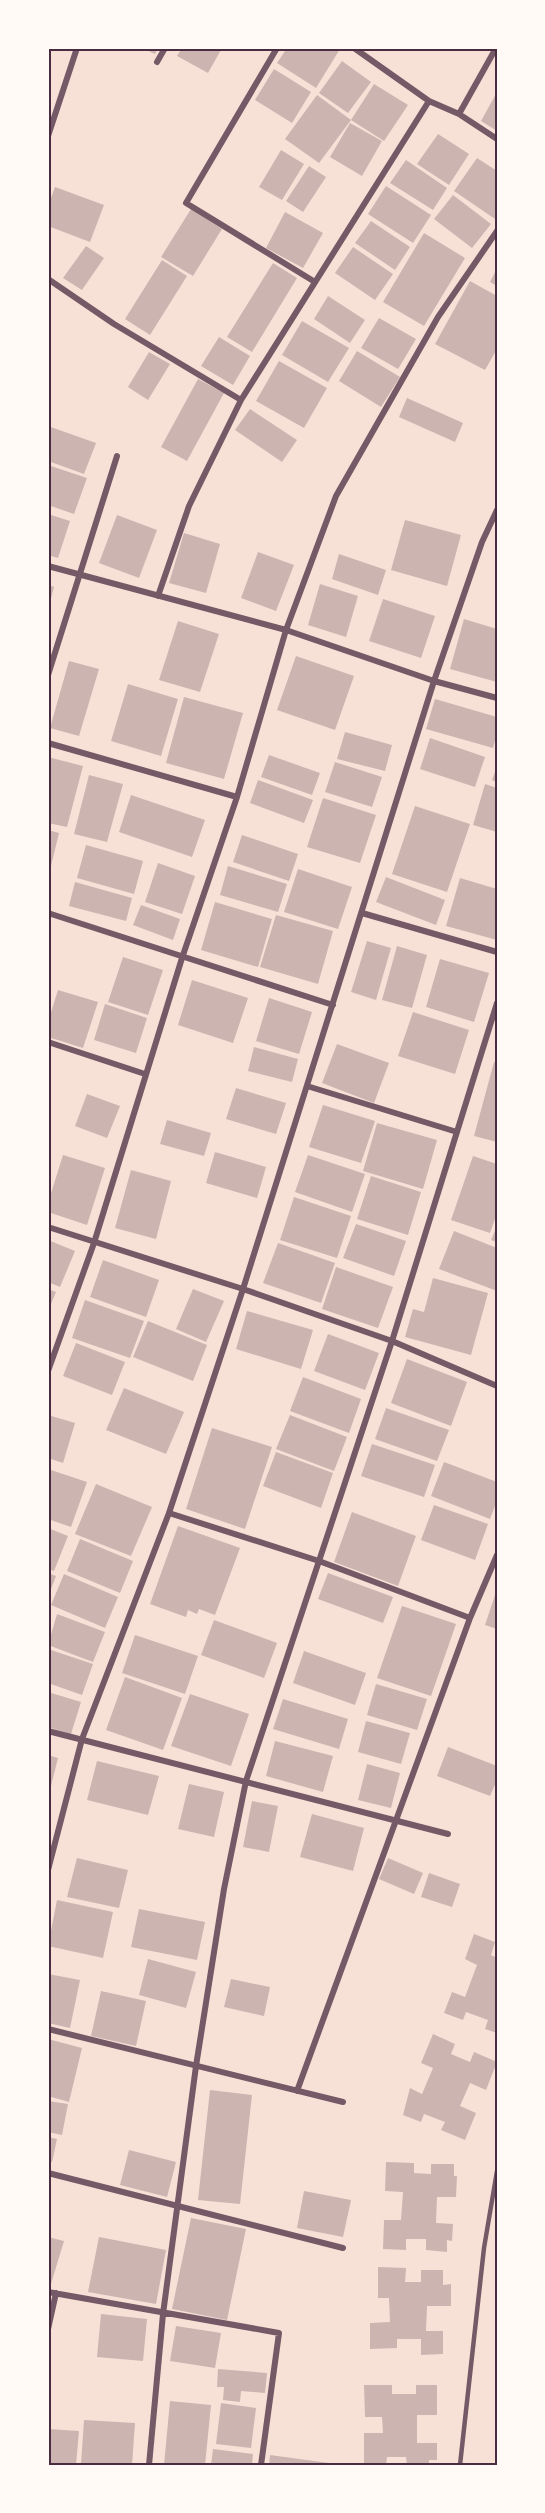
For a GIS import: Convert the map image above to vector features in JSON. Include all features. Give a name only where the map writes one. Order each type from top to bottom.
[{"type":"street","points":[[48,136],[77,48]]},
{"type":"street","points":[[157,62],[165,48]]},
{"type":"street","points":[[277,48],[186,203],[315,282]]},
{"type":"street","points":[[354,48],[429,101],[459,114],[497,140]]},
{"type":"street","points":[[459,114],[496,48]]},
{"type":"street","points":[[158,596],[189,506],[241,399],[429,101]]},
{"type":"street","points":[[48,1371],[94,1243],[182,958],[237,797],[286,630],[336,496],[438,317],[497,231]]},
{"type":"street","points":[[48,279],[114,324],[241,399]]},
{"type":"street","points":[[48,675],[117,456]]},
{"type":"street","points":[[48,1870],[82,1739],[169,1513],[243,1289],[434,681],[482,542],[497,510]]},
{"type":"street","points":[[48,566],[286,630],[434,681],[497,698]]},
{"type":"street","points":[[48,743],[237,797]]},
{"type":"street","points":[[48,913],[333,1005]]},
{"type":"street","points":[[362,913],[497,952]]},
{"type":"street","points":[[149,2465],[163,2314],[196,2066],[224,1889],[246,1781],[392,1341],[497,1003]]},
{"type":"street","points":[[48,1042],[145,1074]]},
{"type":"street","points":[[307,1086],[457,1132]]},
{"type":"street","points":[[48,1227],[243,1289],[392,1341],[497,1386]]},
{"type":"street","points":[[169,1513],[319,1561],[470,1617]]},
{"type":"street","points":[[297,2091],[398,1820],[470,1617],[497,1555]]},
{"type":"street","points":[[48,1731],[448,1834]]},
{"type":"street","points":[[48,2029],[343,2102]]},
{"type":"street","points":[[48,2173],[343,2248]]},
{"type":"street","points":[[48,2292],[279,2333],[261,2465]]},
{"type":"street","points":[[48,2330],[56,2293]]},
{"type":"lane","points":[[460,2465],[484,2248],[497,2171]]},
{"type":"building","points":[[142,48],[158,48],[155,54]]},
{"type":"building","points":[[182,48],[222,48],[208,73],[177,56]]},
{"type":"building","points":[[287,48],[340,49],[316,88],[277,63]]},
{"type":"building","points":[[342,61],[371,82],[348,113],[319,93]]},
{"type":"building","points":[[274,69],[311,92],[292,123],[255,100]]},
{"type":"building","points":[[374,84],[408,105],[384,141],[351,120]]},
{"type":"building","points":[[497,92],[497,131],[481,121]]},
{"type":"building","points":[[317,95],[351,120],[319,163],[285,139]]},
{"type":"building","points":[[350,123],[382,141],[362,176],[330,157]]},
{"type":"building","points":[[438,134],[469,154],[449,185],[417,164]]},
{"type":"building","points":[[281,150],[304,164],[282,200],[259,187]]},
{"type":"building","points":[[477,158],[497,171],[497,216],[495,219],[454,191]]},
{"type":"building","points":[[406,160],[447,188],[433,210],[390,183]]},
{"type":"building","points":[[309,166],[326,177],[303,212],[286,201]]},
{"type":"building","points":[[386,186],[431,215],[413,243],[368,214]]},
{"type":"building","points":[[55,187],[104,205],[90,242],[48,226],[48,206]]},
{"type":"building","points":[[453,195],[491,224],[472,248],[434,219]]},
{"type":"building","points":[[191,209],[222,229],[193,276],[161,257]]},
{"type":"building","points":[[285,212],[323,233],[303,268],[266,248]]},
{"type":"building","points":[[371,221],[410,247],[395,270],[355,243]]},
{"type":"building","points":[[424,233],[465,258],[424,326],[383,302]]},
{"type":"building","points":[[86,246],[104,258],[82,290],[63,278]]},
{"type":"building","points":[[353,247],[393,274],[375,300],[335,273]]},
{"type":"building","points":[[162,260],[187,276],[150,335],[125,319]]},
{"type":"building","points":[[273,263],[297,278],[252,352],[227,337]]},
{"type":"building","points":[[497,268],[497,286],[490,282]]},
{"type":"building","points":[[470,281],[497,296],[497,349],[485,370],[435,344]]},
{"type":"building","points":[[328,296],[365,320],[350,343],[314,319]]},
{"type":"building","points":[[379,318],[416,339],[398,369],[361,348]]},
{"type":"building","points":[[302,321],[349,348],[328,382],[282,355]]},
{"type":"building","points":[[219,337],[250,356],[233,385],[201,366]]},
{"type":"building","points":[[357,351],[400,377],[381,407],[339,381]]},
{"type":"building","points":[[149,352],[170,364],[148,400],[128,387]]},
{"type":"building","points":[[279,361],[327,388],[304,428],[256,401]]},
{"type":"building","points":[[198,379],[224,393],[187,461],[161,447]]},
{"type":"building","points":[[407,398],[463,423],[455,442],[399,417]]},
{"type":"building","points":[[250,409],[297,440],[282,462],[235,430]]},
{"type":"building","points":[[48,426],[96,443],[84,474],[48,461]]},
{"type":"building","points":[[48,465],[87,478],[74,514],[48,505]]},
{"type":"building","points":[[48,514],[70,521],[58,558],[48,555]]},
{"type":"building","points":[[117,515],[157,530],[139,578],[99,563]]},
{"type":"building","points":[[405,520],[461,535],[447,586],[391,570]]},
{"type":"building","points":[[184,533],[220,544],[206,593],[169,583]]},
{"type":"building","points":[[258,552],[294,565],[276,611],[241,598]]},
{"type":"building","points":[[339,554],[386,570],[378,595],[332,579]]},
{"type":"building","points":[[320,584],[358,596],[346,637],[308,625]]},
{"type":"building","points":[[48,585],[54,587],[49,606],[48,606]]},
{"type":"building","points":[[383,599],[435,616],[421,658],[369,641]]},
{"type":"building","points":[[464,619],[497,629],[497,682],[450,669]]},
{"type":"building","points":[[178,621],[219,634],[200,692],[159,680]]},
{"type":"building","points":[[296,656],[354,676],[335,730],[277,710]]},
{"type":"building","points":[[69,661],[99,669],[79,736],[50,728]]},
{"type":"building","points":[[128,684],[178,699],[161,756],[111,741]]},
{"type":"building","points":[[184,697],[243,713],[224,779],[166,763]]},
{"type":"building","points":[[435,699],[497,717],[497,733],[493,748],[426,729]]},
{"type":"building","points":[[345,732],[392,745],[385,771],[337,759]]},
{"type":"building","points":[[430,738],[485,757],[475,787],[420,769]]},
{"type":"building","points":[[269,755],[320,773],[312,795],[261,777]]},
{"type":"building","points":[[48,757],[83,766],[67,827],[48,823]]},
{"type":"building","points":[[335,762],[382,777],[372,807],[325,792]]},
{"type":"building","points":[[497,766],[497,782],[492,780]]},
{"type":"building","points":[[89,775],[123,784],[107,842],[74,834]]},
{"type":"building","points":[[258,780],[313,800],[304,823],[250,803]]},
{"type":"building","points":[[485,784],[497,788],[497,832],[473,825]]},
{"type":"building","points":[[131,795],[205,820],[192,857],[119,832]]},
{"type":"building","points":[[323,798],[376,815],[360,863],[307,847]]},
{"type":"building","points":[[415,806],[470,824],[447,892],[392,874]]},
{"type":"building","points":[[48,830],[59,833],[49,874],[48,874]]},
{"type":"building","points":[[242,835],[298,854],[289,881],[233,862]]},
{"type":"building","points":[[86,845],[143,861],[134,894],[77,878]]},
{"type":"building","points":[[158,863],[195,876],[182,914],[145,902]]},
{"type":"building","points":[[228,866],[287,884],[278,912],[220,895]]},
{"type":"building","points":[[298,869],[352,887],[338,929],[284,912]]},
{"type":"building","points":[[386,877],[445,900],[436,925],[376,902]]},
{"type":"building","points":[[460,878],[497,889],[497,940],[446,926]]},
{"type":"building","points":[[75,882],[132,898],[126,921],[69,906]]},
{"type":"building","points":[[215,902],[272,919],[258,967],[201,950]]},
{"type":"building","points":[[141,905],[180,919],[173,940],[133,925]]},
{"type":"building","points":[[276,915],[333,931],[318,984],[260,967]]},
{"type":"building","points":[[367,941],[391,948],[376,1000],[351,992]]},
{"type":"building","points":[[397,946],[427,955],[412,1008],[382,1000]]},
{"type":"building","points":[[123,957],[163,970],[148,1015],[108,1002]]},
{"type":"building","points":[[440,959],[489,973],[474,1022],[426,1007]]},
{"type":"building","points":[[192,980],[248,998],[233,1043],[178,1025]]},
{"type":"building","points":[[58,990],[98,1002],[83,1048],[48,1037],[48,1022]]},
{"type":"building","points":[[269,998],[312,1012],[299,1054],[256,1041]]},
{"type":"building","points":[[105,1004],[147,1018],[136,1053],[94,1040]]},
{"type":"building","points":[[413,1012],[469,1030],[455,1074],[398,1056]]},
{"type":"building","points":[[337,1044],[389,1063],[374,1103],[322,1083]]},
{"type":"building","points":[[254,1047],[298,1059],[292,1082],[248,1071]]},
{"type":"building","points":[[494,1062],[497,1063],[497,1142],[474,1136]]},
{"type":"building","points":[[236,1088],[286,1103],[276,1134],[226,1119]]},
{"type":"building","points":[[87,1094],[120,1106],[107,1138],[75,1126]]},
{"type":"building","points":[[323,1105],[375,1121],[361,1163],[309,1147]]},
{"type":"building","points":[[167,1120],[211,1133],[204,1156],[160,1144]]},
{"type":"building","points":[[377,1123],[437,1140],[423,1189],[363,1171]]},
{"type":"building","points":[[215,1152],[266,1167],[257,1198],[206,1183]]},
{"type":"building","points":[[63,1155],[105,1168],[87,1225],[48,1212],[48,1203]]},
{"type":"building","points":[[308,1155],[365,1174],[352,1212],[295,1192]]},
{"type":"building","points":[[473,1156],[497,1164],[497,1213],[490,1233],[451,1220]]},
{"type":"building","points":[[131,1170],[171,1181],[156,1239],[115,1228]]},
{"type":"building","points":[[371,1176],[421,1192],[408,1235],[357,1219]]},
{"type":"building","points":[[294,1197],[351,1216],[337,1258],[280,1240]]},
{"type":"building","points":[[356,1224],[406,1241],[394,1276],[343,1258]]},
{"type":"building","points":[[497,1226],[497,1242],[491,1240]]},
{"type":"building","points":[[454,1231],[497,1248],[497,1291],[439,1269]]},
{"type":"building","points":[[48,1240],[75,1251],[60,1287],[48,1282]]},
{"type":"building","points":[[278,1243],[335,1263],[321,1303],[263,1283]]},
{"type":"building","points":[[103,1260],[159,1280],[146,1317],[90,1297]]},
{"type":"building","points":[[336,1267],[393,1287],[378,1328],[322,1309]]},
{"type":"building","points":[[433,1278],[488,1293],[471,1355],[405,1337],[413,1309],[424,1312]]},
{"type":"building","points":[[48,1289],[56,1292],[48,1311]]},
{"type":"building","points":[[193,1289],[224,1301],[206,1342],[176,1329]]},
{"type":"building","points":[[85,1300],[144,1321],[130,1358],[72,1338]]},
{"type":"building","points":[[247,1311],[313,1330],[301,1369],[236,1349]]},
{"type":"building","points":[[148,1321],[207,1345],[193,1381],[133,1357]]},
{"type":"building","points":[[328,1334],[379,1353],[365,1390],[314,1371]]},
{"type":"building","points":[[76,1343],[125,1362],[112,1395],[63,1376]]},
{"type":"building","points":[[407,1359],[467,1382],[451,1426],[391,1403]]},
{"type":"building","points":[[303,1377],[361,1399],[349,1433],[290,1411]]},
{"type":"building","points":[[124,1388],[184,1412],[166,1454],[106,1430]]},
{"type":"building","points":[[386,1408],[449,1430],[437,1461],[375,1439]]},
{"type":"building","points":[[48,1415],[75,1423],[63,1463],[48,1458]]},
{"type":"building","points":[[290,1415],[347,1437],[334,1471],[276,1449]]},
{"type":"building","points":[[212,1428],[272,1447],[245,1529],[186,1509]]},
{"type":"building","points":[[372,1444],[435,1465],[424,1497],[361,1476]]},
{"type":"building","points":[[276,1452],[333,1473],[321,1508],[263,1486]]},
{"type":"building","points":[[444,1462],[497,1482],[497,1501],[490,1519],[431,1496]]},
{"type":"building","points":[[48,1469],[87,1482],[71,1527],[48,1519]]},
{"type":"building","points":[[96,1484],[152,1507],[131,1556],[75,1534]]},
{"type":"building","points":[[434,1505],[488,1524],[475,1560],[421,1540]]},
{"type":"building","points":[[352,1512],[416,1536],[398,1586],[334,1562]]},
{"type":"building","points":[[178,1526],[240,1548],[215,1615],[199,1609],[197,1614],[188,1610],[186,1617],[150,1604]]},
{"type":"building","points":[[48,1528],[68,1536],[54,1571],[48,1569]]},
{"type":"building","points":[[80,1539],[133,1561],[120,1593],[67,1571]]},
{"type":"building","points":[[48,1573],[56,1576],[48,1597]]},
{"type":"building","points":[[328,1573],[393,1597],[383,1623],[318,1599]]},
{"type":"building","points":[[64,1574],[118,1597],[105,1628],[51,1605]]},
{"type":"building","points":[[495,1595],[497,1596],[497,1629],[485,1625]]},
{"type":"building","points":[[402,1606],[456,1624],[431,1696],[377,1678]]},
{"type":"building","points":[[57,1614],[105,1632],[93,1662],[48,1645]]},
{"type":"building","points":[[214,1620],[277,1643],[264,1678],[201,1655]]},
{"type":"building","points":[[135,1635],[198,1656],[185,1694],[122,1673]]},
{"type":"building","points":[[48,1649],[93,1664],[82,1695],[48,1683]]},
{"type":"building","points":[[304,1651],[366,1673],[355,1705],[293,1683]]},
{"type":"building","points":[[125,1677],[182,1698],[163,1750],[106,1730]]},
{"type":"building","points":[[376,1684],[427,1699],[417,1730],[367,1715]]},
{"type":"building","points":[[48,1692],[81,1702],[71,1734],[48,1727]]},
{"type":"building","points":[[190,1694],[249,1714],[231,1766],[171,1746]]},
{"type":"building","points":[[283,1699],[348,1719],[339,1749],[273,1729]]},
{"type":"building","points":[[366,1721],[410,1733],[401,1764],[358,1752]]},
{"type":"building","points":[[275,1741],[333,1756],[323,1792],[266,1776]]},
{"type":"building","points":[[448,1747],[497,1766],[497,1780],[490,1796],[437,1776]]},
{"type":"building","points":[[48,1755],[58,1758],[49,1794],[48,1794]]},
{"type":"building","points":[[97,1761],[159,1776],[148,1815],[87,1800]]},
{"type":"building","points":[[367,1764],[400,1773],[391,1808],[358,1800]]},
{"type":"building","points":[[189,1784],[224,1792],[214,1837],[178,1829]]},
{"type":"building","points":[[252,1801],[278,1806],[269,1852],[243,1847]]},
{"type":"building","points":[[312,1814],[364,1828],[353,1871],[300,1857]]},
{"type":"building","points":[[77,1858],[128,1870],[119,1908],[67,1897]]},
{"type":"building","points":[[388,1858],[423,1873],[414,1894],[379,1879]]},
{"type":"building","points":[[429,1873],[460,1884],[452,1907],[421,1897]]},
{"type":"building","points":[[57,1900],[113,1912],[103,1958],[48,1946]]},
{"type":"building","points":[[139,1909],[205,1922],[197,1960],[131,1947]]},
{"type":"building","points":[[474,1934],[495,1942],[491,1955],[497,1958],[497,2033],[485,2029],[488,2020],[466,2012],[463,2020],[444,2013],[452,1992],[465,1997],[477,1965],[465,1959]]},
{"type":"building","points":[[148,1959],[196,1972],[186,2008],[139,1995]]},
{"type":"building","points":[[48,1974],[80,1980],[70,2028],[48,2023]]},
{"type":"building","points":[[231,1979],[270,1987],[264,2016],[224,2007]]},
{"type":"building","points":[[101,1991],[146,2001],[136,2046],[91,2036]]},
{"type":"building","points":[[433,2034],[455,2044],[451,2054],[470,2062],[474,2052],[497,2062],[486,2090],[470,2083],[460,2106],[476,2113],[465,2140],[441,2130],[445,2122],[424,2114],[421,2122],[403,2115],[410,2088],[422,2094],[433,2068],[421,2063]]},
{"type":"building","points":[[48,2039],[82,2048],[69,2102],[48,2096]]},
{"type":"building","points":[[210,2090],[252,2095],[240,2204],[198,2200]]},
{"type":"building","points":[[48,2101],[68,2104],[62,2135],[48,2132]]},
{"type":"building","points":[[48,2137],[57,2139],[52,2162],[48,2161]]},
{"type":"building","points":[[129,2150],[176,2162],[167,2197],[120,2185]]},
{"type":"building","points":[[386,2162],[414,2163],[414,2173],[431,2174],[431,2164],[454,2164],[454,2176],[457,2176],[456,2197],[437,2197],[436,2223],[453,2224],[452,2241],[447,2240],[447,2252],[426,2250],[426,2239],[406,2239],[406,2250],[383,2249],[384,2220],[401,2220],[403,2192],[385,2191]]},
{"type":"building","points":[[304,2191],[351,2200],[343,2237],[297,2228]]},
{"type":"building","points":[[191,2218],[246,2229],[227,2320],[172,2309]]},
{"type":"building","points":[[48,2237],[64,2241],[50,2287],[48,2287]]},
{"type":"building","points":[[99,2237],[166,2250],[156,2304],[88,2292]]},
{"type":"building","points":[[378,2267],[406,2268],[405,2282],[421,2282],[421,2270],[443,2270],[443,2285],[451,2284],[451,2306],[427,2306],[426,2331],[443,2331],[443,2354],[421,2355],[421,2339],[397,2339],[397,2348],[370,2349],[370,2323],[390,2322],[389,2298],[378,2298]]},
{"type":"building","points":[[101,2314],[147,2319],[143,2361],[97,2357]]},
{"type":"building","points":[[176,2326],[221,2333],[215,2368],[170,2361]]},
{"type":"building","points":[[218,2369],[267,2373],[265,2393],[241,2391],[240,2402],[223,2400],[224,2387],[217,2387]]},
{"type":"building","points":[[364,2385],[392,2385],[392,2394],[416,2394],[416,2385],[437,2385],[437,2415],[417,2415],[417,2443],[437,2443],[437,2460],[429,2460],[429,2465],[407,2465],[406,2457],[387,2457],[386,2465],[364,2465],[364,2433],[383,2433],[382,2417],[365,2417]]},
{"type":"building","points":[[170,2401],[211,2405],[205,2465],[164,2465]]},
{"type":"building","points":[[221,2403],[256,2408],[251,2448],[216,2444]]},
{"type":"building","points":[[84,2420],[135,2423],[132,2465],[81,2464]]},
{"type":"building","points":[[48,2429],[79,2431],[76,2465],[48,2465]]},
{"type":"building","points":[[213,2449],[253,2454],[252,2465],[211,2465]]},
{"type":"building","points":[[270,2455],[329,2463],[329,2465],[269,2465]]}]
